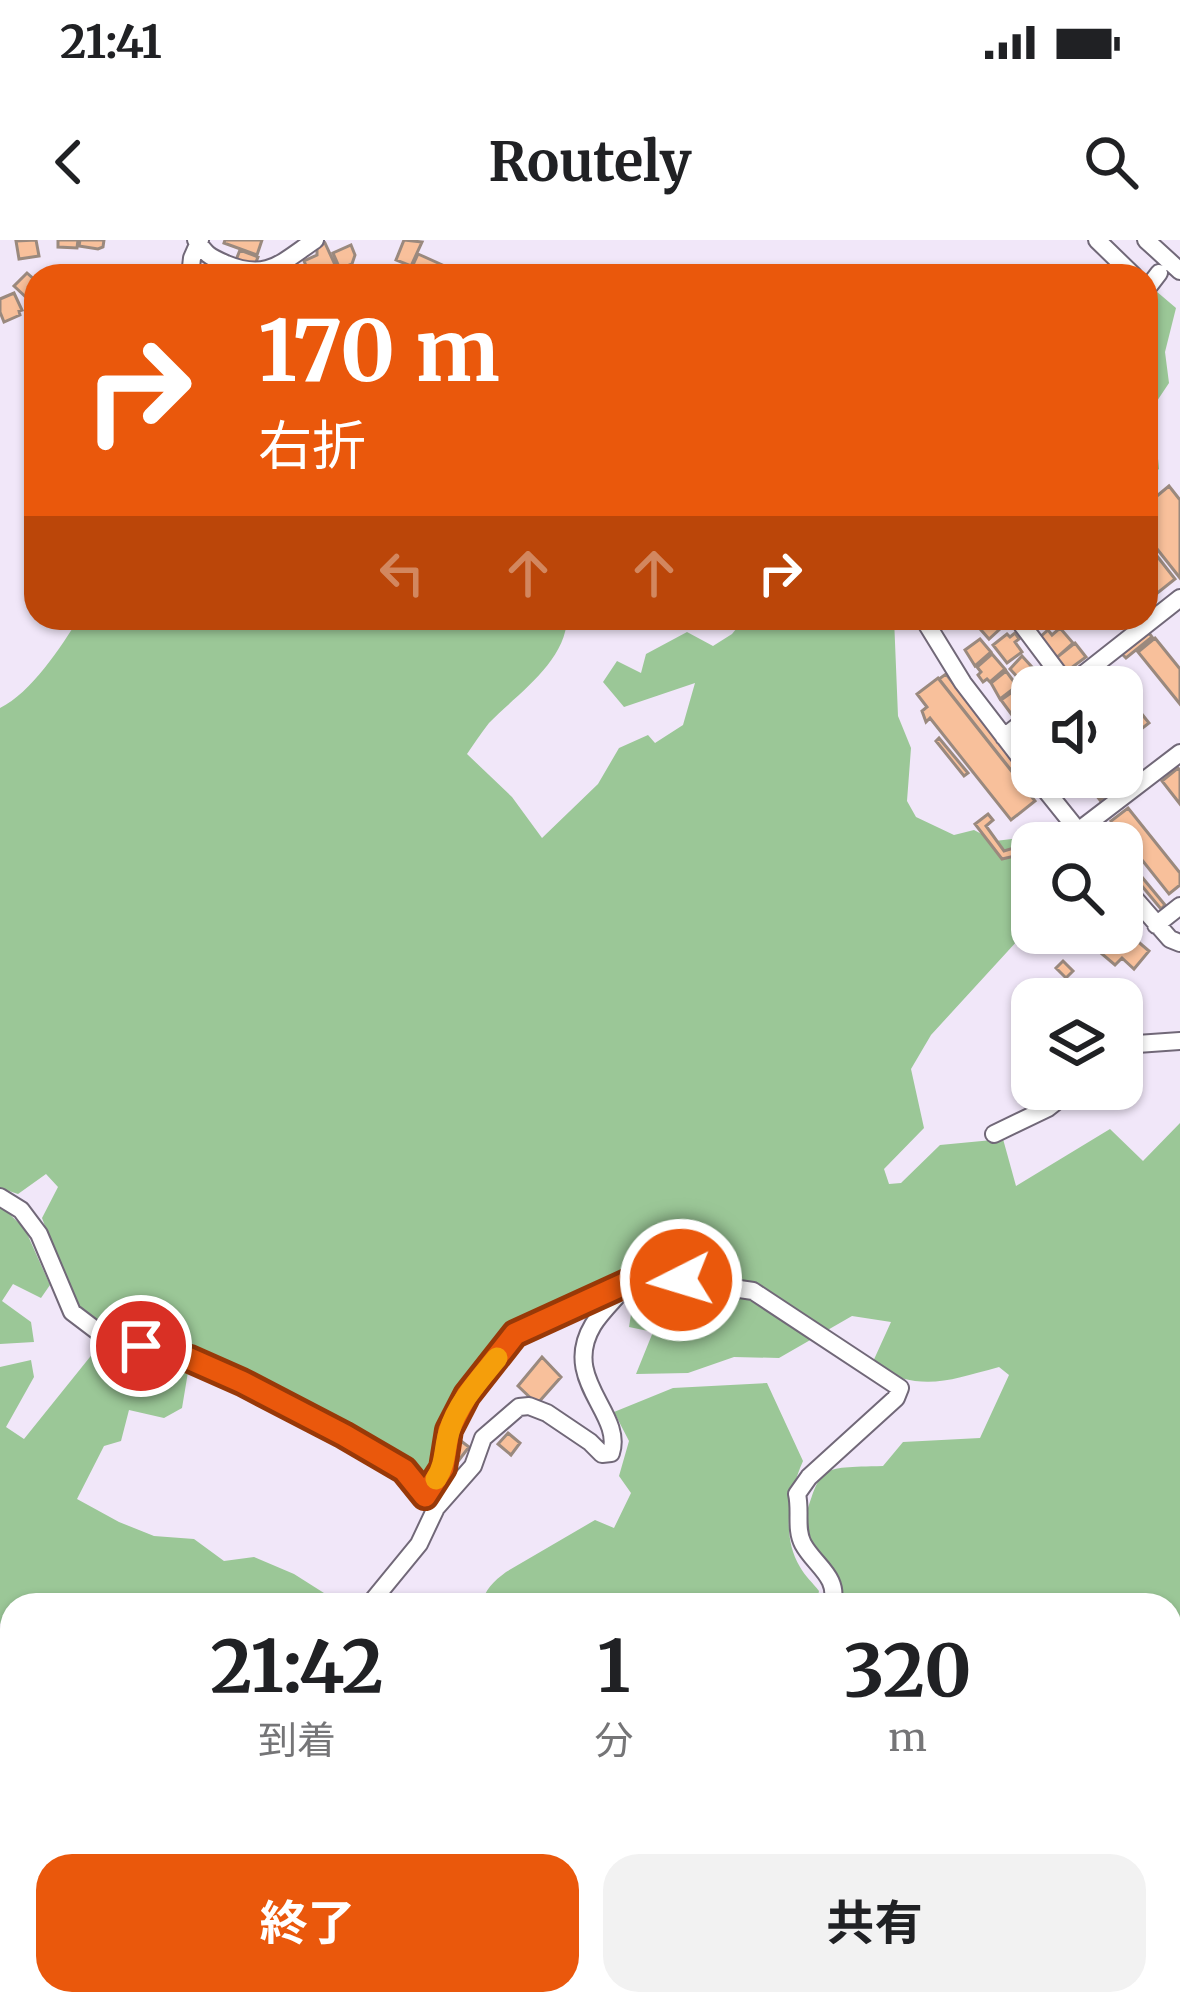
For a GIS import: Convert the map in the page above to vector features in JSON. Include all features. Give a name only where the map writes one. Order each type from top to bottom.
[{"type":"street","points":[[198,240],[206,255],[227,264]]},
{"type":"street","points":[[279,264],[314,240]]},
{"type":"street","points":[[1097,240],[1121,264]]},
{"type":"street","points":[[1146,240],[1180,271]]},
{"type":"street","points":[[930,630],[1011,746]]},
{"type":"street","points":[[1026,630],[1052,666]]},
{"type":"street","points":[[1094,666],[1140,630]]},
{"type":"street","points":[[1004,737],[1011,732]]},
{"type":"street","points":[[1100,822],[1180,753]]},
{"type":"street","points":[[1052,798],[1071,822]]},
{"type":"street","points":[[1156,925],[1180,906]]},
{"type":"street","points":[[1143,909],[1170,939],[1180,943]]},
{"type":"street","points":[[1143,1044],[1180,1041]]},
{"type":"street","points":[[994,1134],[1044,1110]]},
{"type":"street","points":[[0,1197],[21,1210],[39,1234],[72,1312],[101,1334],[190,1359],[242,1382],[404,1470],[431,1502]]},
{"type":"street","points":[[379,1593],[419,1544],[443,1468],[449,1430],[467,1395],[515,1334],[644,1275],[753,1291],[899,1388],[896,1397],[809,1477],[797,1494],[804,1547],[836,1593]]},
{"type":"street","points":[[431,1502],[473,1466],[483,1438],[519,1407],[547,1413],[602,1454],[611,1453],[610,1426],[586,1375],[582,1354],[592,1327],[628,1283]]},
{"type":"green space","points":[[1158,293],[1176,308],[1165,352],[1169,383],[1158,400]]},
{"type":"green space","points":[[71,630],[566,630],[549,663],[489,723],[467,754],[512,797],[542,838],[598,784],[619,748],[648,735],[655,743],[683,725],[695,683],[624,707],[603,682],[617,661],[641,673],[646,654],[687,632],[713,646],[735,630],[894,630],[898,716],[911,748],[907,801],[916,817],[954,835],[974,830],[995,841],[1011,839],[1011,948],[931,1035],[911,1069],[924,1128],[884,1169],[889,1184],[901,1183],[940,1145],[1003,1139],[1016,1186],[1110,1129],[1143,1161],[1180,1123],[1180,1593],[838,1593],[802,1528],[819,1481],[833,1470],[883,1466],[903,1442],[980,1438],[1009,1375],[999,1367],[935,1382],[905,1379],[871,1366],[891,1322],[852,1316],[779,1358],[734,1357],[688,1373],[636,1374],[653,1332],[629,1327],[633,1302],[653,1274],[634,1270],[558,1309],[507,1323],[435,1425],[438,1460],[426,1479],[297,1401],[200,1354],[105,1330],[74,1306],[42,1218],[58,1187],[46,1174],[18,1194],[0,1188],[0,708],[34,681]]},
{"type":"green space","points":[[0,1205],[25,1229],[50,1285],[41,1298],[13,1284],[2,1301],[31,1322],[34,1342],[0,1344]]},
{"type":"green space","points":[[98,1347],[188,1372],[182,1408],[164,1418],[129,1410],[121,1441],[104,1446],[77,1499],[154,1536],[194,1539],[224,1561],[254,1557],[324,1593],[0,1593],[0,1367],[31,1360],[34,1377],[6,1427],[24,1439]]},
{"type":"green space","points":[[767,1383],[803,1461],[791,1500],[790,1542],[819,1593],[486,1593],[506,1572],[595,1520],[614,1528],[631,1493],[619,1476],[629,1441],[614,1412],[673,1388]]},
{"type":"building","points":[[36,240],[39,256],[19,259],[16,241]]},
{"type":"building","points":[[58,240],[78,240],[77,248],[58,247]]},
{"type":"building","points":[[80,240],[104,240],[103,247],[79,246]]},
{"type":"building","points":[[225,240],[262,240],[257,255]]},
{"type":"building","points":[[404,240],[422,242],[412,264],[396,260]]},
{"type":"building","points":[[325,243],[335,264],[305,264],[317,255],[317,247]]},
{"type":"building","points":[[351,245],[355,255],[352,264],[338,264],[333,253]]},
{"type":"building","points":[[240,250],[258,257],[255,264],[236,260]]},
{"type":"building","points":[[418,254],[440,264],[413,264]]},
{"type":"building","points":[[24,276],[24,295],[14,286]]},
{"type":"building","points":[[14,293],[22,310],[4,322],[0,299]]},
{"type":"building","points":[[1169,486],[1180,500],[1180,578],[1158,550],[1158,495]]},
{"type":"building","points":[[1158,557],[1175,579],[1158,593]]},
{"type":"building","points":[[1048,630],[1052,635],[1062,630],[1073,643],[1055,659],[1038,639]]},
{"type":"building","points":[[1015,633],[1022,652],[1007,663],[993,645]]},
{"type":"building","points":[[1149,633],[1152,637],[1126,658],[1122,654]]},
{"type":"building","points":[[1155,638],[1180,669],[1180,704],[1138,652]]},
{"type":"building","points":[[980,639],[991,652],[975,666],[965,650]]},
{"type":"building","points":[[1075,643],[1086,657],[1074,666],[1063,666],[1056,658]]},
{"type":"building","points":[[992,654],[1005,669],[983,682],[977,667]]},
{"type":"building","points":[[1022,656],[1031,666],[1013,666]]},
{"type":"building","points":[[1006,671],[1011,691],[1000,699],[991,683]]},
{"type":"building","points":[[946,674],[1011,758],[1011,770],[939,679]]},
{"type":"building","points":[[938,678],[1011,771],[1011,798],[1035,801],[1011,820],[930,718],[926,722],[922,711],[927,707],[917,694]]},
{"type":"building","points":[[1011,693],[1011,714],[1001,700]]},
{"type":"building","points":[[939,738],[968,773],[964,776],[936,741]]},
{"type":"building","points":[[1180,770],[1180,804],[1162,781]]},
{"type":"building","points":[[1128,808],[1139,822],[1112,822]]},
{"type":"building","points":[[988,814],[993,820],[986,826],[1004,851],[1011,849],[1011,857],[1002,859],[975,824]]},
{"type":"building","points":[[1143,827],[1180,873],[1180,885],[1169,894],[1143,861]]},
{"type":"building","points":[[1143,878],[1165,905],[1161,909],[1143,887]]},
{"type":"building","points":[[1143,946],[1149,951],[1134,969],[1122,958],[1115,965],[1102,954],[1143,954]]},
{"type":"building","points":[[1063,961],[1073,971],[1066,978],[1056,968]]},
{"type":"building","points":[[542,1357],[561,1377],[537,1404],[518,1386]]},
{"type":"building","points":[[508,1433],[520,1443],[511,1455],[498,1444]]},
{"type":"building","points":[[461,1441],[469,1447],[456,1464],[448,1458]]},
{"type":"slow traffic","points":[[436,1479],[443,1468],[449,1430],[467,1395],[497,1358]]},
{"type":"route","points":[[141,1346],[190,1359],[344,1435],[404,1470],[425,1496],[443,1468],[449,1430],[467,1395],[515,1334],[644,1275],[681,1280]]}]
